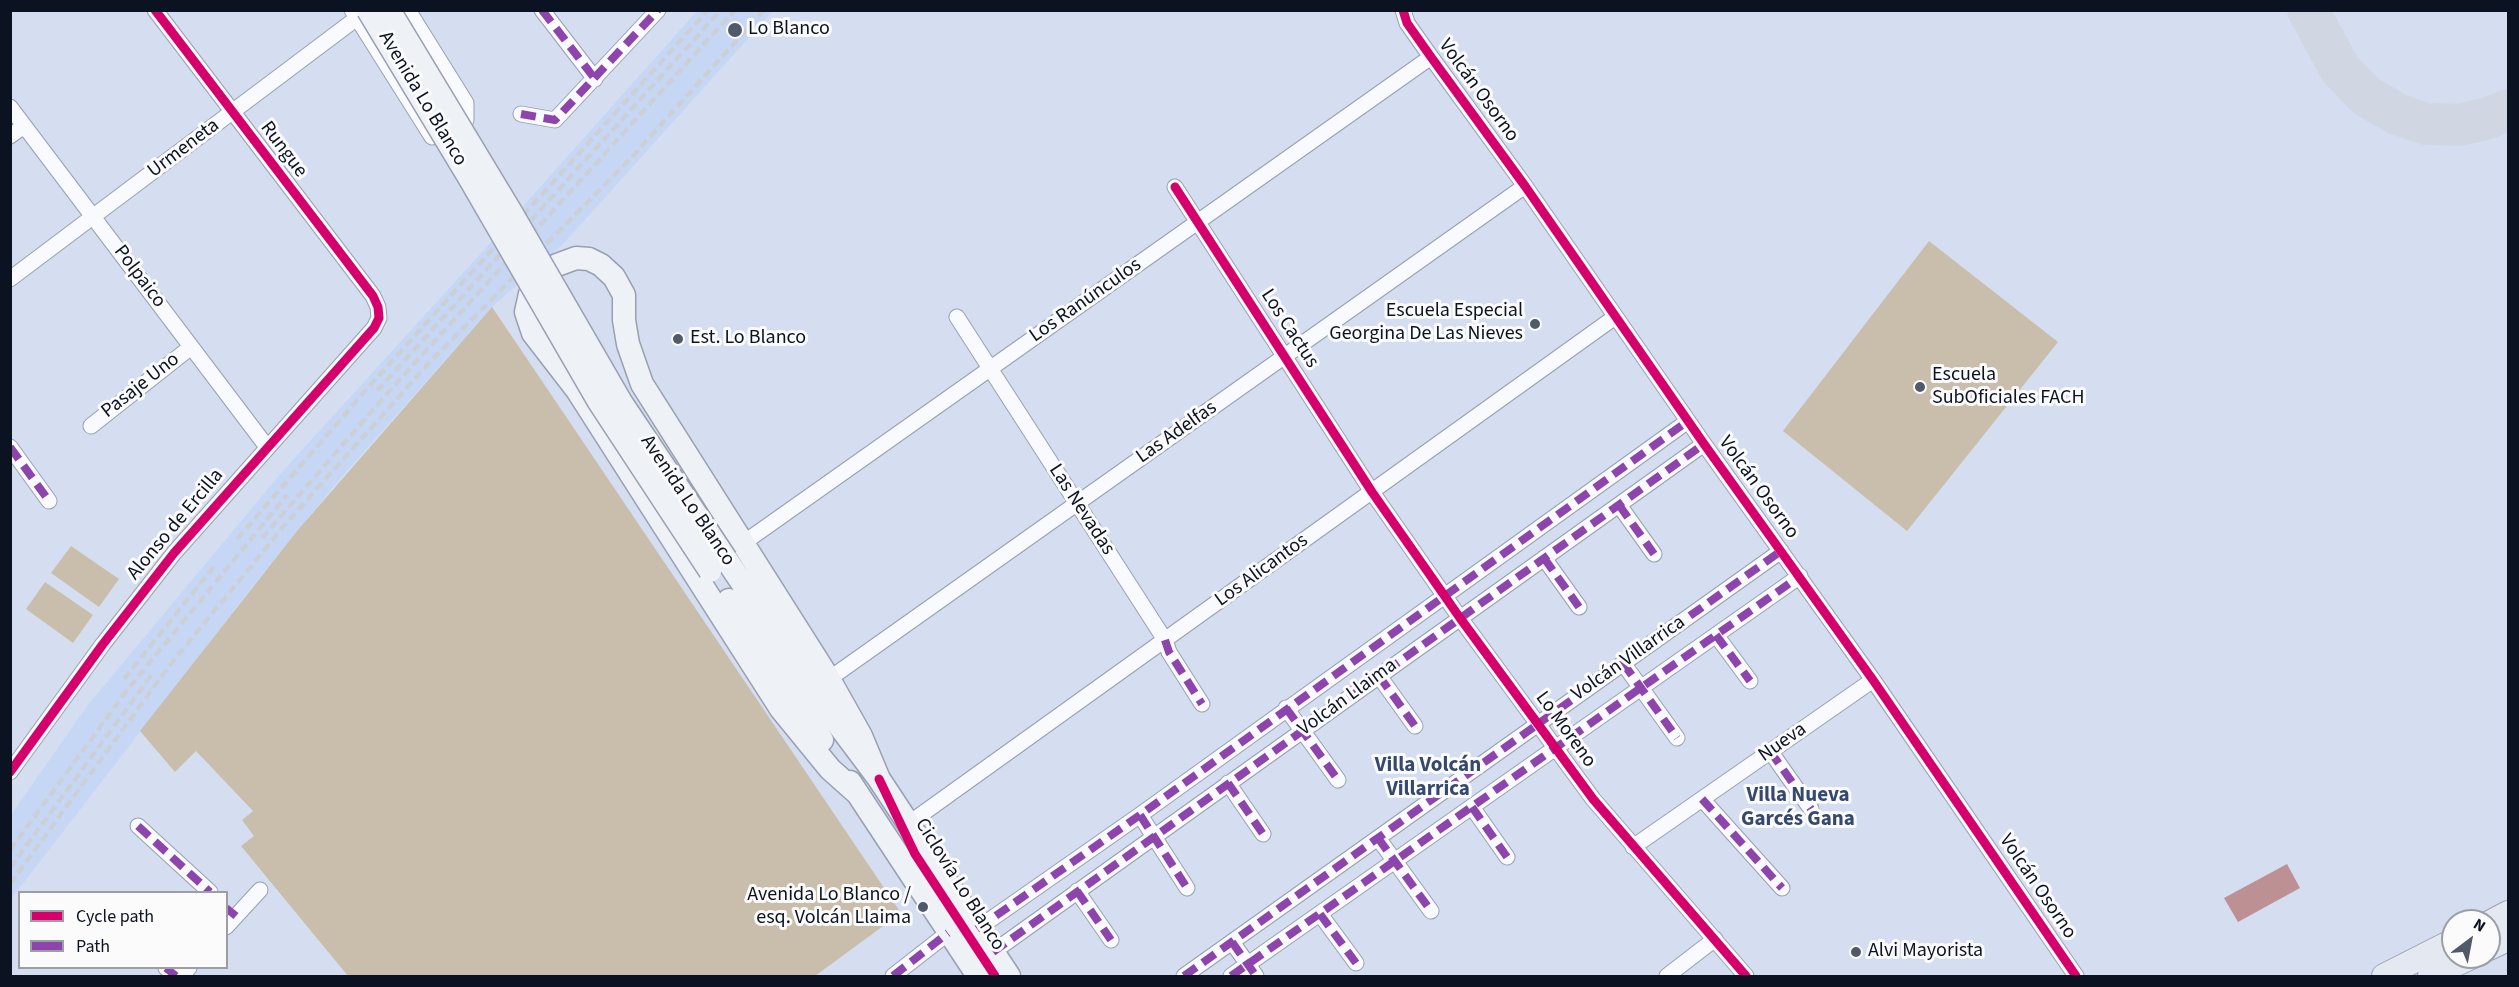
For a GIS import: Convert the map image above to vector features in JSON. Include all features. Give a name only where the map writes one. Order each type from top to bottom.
[{"type":"main road","name":"Avenida Lo Blanco","points":[[389,10],[511,212],[621,402],[831,716],[879,779],[1009,976]]},
{"type":"main road","name":"Avenida Lo Blanco","points":[[359,13],[491,214],[593,393],[726,558],[858,794],[978,976]]},
{"type":"main road","points":[[858,794],[818,756],[781,709],[577,390],[532,333],[526,312],[530,294],[539,279],[557,264],[576,258],[589,259],[601,265],[614,277],[624,295],[625,329],[642,384],[726,558],[829,679],[861,736],[879,779]]},
{"type":"main road","points":[[2384,976],[2441,947]]},
{"type":"main road","points":[[2430,976],[2445,969]]},
{"type":"street","name":"Rungue","points":[[155,10],[372,296],[380,312]]},
{"type":"street","points":[[408,10],[466,103],[466,120],[462,129],[448,138],[432,137]]},
{"type":"street","points":[[542,10],[595,79]]},
{"type":"street","points":[[521,114],[555,120],[658,10]]},
{"type":"street","name":"Urmeneta","points":[[10,279],[359,13]]},
{"type":"street","points":[[359,13],[432,137],[462,183]]},
{"type":"street","name":"Volcán Osorno","points":[[1405,17],[1704,444],[1874,680],[2076,976]]},
{"type":"street","name":"Los Ranúnculos","points":[[726,558],[1431,57]]},
{"type":"street","name":"Polpaico","points":[[10,107],[267,447]]},
{"type":"street","points":[[10,136],[24,126]]},
{"type":"street","name":"Las Adelfas","points":[[829,679],[1525,186]]},
{"type":"street","name":"Los Cactus","points":[[1174,187],[1372,492]]},
{"type":"street","name":"Alonso de Ercilla","points":[[10,772],[152,582],[267,447],[374,328],[380,312]]},
{"type":"street","name":"Las Nevadas","points":[[957,317],[1165,640],[1169,652],[1202,704]]},
{"type":"street","name":"Los Alicantos","points":[[908,824],[1615,317]]},
{"type":"street","name":"Pasaje Uno","points":[[91,426],[191,346]]},
{"type":"street","name":"Volcán Llaima","points":[[977,928],[1140,815],[1688,421]]},
{"type":"street","name":"Volcán Llaima","points":[[993,952],[1704,444]]},
{"type":"street","points":[[10,447],[49,501]]},
{"type":"street","name":"Lo Moreno","points":[[1372,492],[1460,618],[1593,799],[1746,976]]},
{"type":"street","points":[[1619,505],[1654,554]]},
{"type":"street","name":"Volcán Villarrica","points":[[1184,976],[1781,551]]},
{"type":"street","points":[[1544,558],[1579,607]]},
{"type":"street","name":"Volcán Villarrica","points":[[1231,976],[1252,971],[1320,914],[1800,576]]},
{"type":"street","points":[[1716,635],[1750,681]]},
{"type":"street","points":[[1623,663],[1677,738]]},
{"type":"street","points":[[1379,675],[1415,726]]},
{"type":"street","name":"Nueva","points":[[1633,847],[1706,803],[1774,756],[1874,680]]},
{"type":"street","points":[[1286,708],[1338,780]]},
{"type":"street","points":[[1774,756],[1811,809]]},
{"type":"street","points":[[1228,783],[1263,834]]},
{"type":"street","points":[[1706,803],[1782,888]]},
{"type":"street","points":[[1472,807],[1507,857]]},
{"type":"street","points":[[1140,815],[1188,888]]},
{"type":"street","points":[[138,826],[209,891]]},
{"type":"street","points":[[1378,838],[1431,911]]},
{"type":"street","points":[[230,917],[260,890]]},
{"type":"street","points":[[1077,891],[1111,939]]},
{"type":"street","points":[[1320,914],[1356,963]]},
{"type":"street","points":[[892,976],[948,933]]},
{"type":"street","points":[[1667,976],[1715,939]]},
{"type":"street","points":[[1232,942],[1252,971]]},
{"type":"shaded area","points":[[697,11],[773,11],[565,242],[492,307],[339,480],[256,582],[11,899],[11,815],[87,706],[282,472]]},
{"type":"shaded area","name":"Escuela SubOficiales FACH","points":[[1929,241],[2058,342],[1907,531],[1783,431]]},
{"type":"shaded area","points":[[492,307],[901,913],[815,976],[348,976],[241,846],[254,836],[242,820],[253,811],[196,751],[175,772],[140,731],[297,531]]},
{"type":"shaded area","points":[[71,546],[119,579],[99,607],[51,573]]},
{"type":"shaded area","points":[[45,582],[93,615],[73,643],[26,609]]},
{"type":"shaded area","points":[[2287,864],[2300,888],[2238,922],[2224,898]]},
{"type":"taxiway","points":[[2308,10],[2340,69],[2366,96],[2397,114],[2426,124],[2459,125],[2489,118],[2508,110]]},
{"type":"railway","points":[[237,539],[366,390],[708,10]]},
{"type":"railway","points":[[377,391],[721,10]]},
{"type":"railway","points":[[262,538],[384,397],[735,10]]},
{"type":"railway","points":[[10,884],[170,665],[289,520],[428,364],[631,158],[764,10]]},
{"type":"railway","points":[[10,850],[128,689],[287,495]]},
{"type":"railway","points":[[124,679],[216,564]]},
{"type":"railway","points":[[10,868],[153,673]]},
{"type":"marked path","points":[[542,10],[595,79]]},
{"type":"marked path","points":[[521,114],[555,120],[658,10]]},
{"type":"marked path","points":[[977,929],[1140,815],[1688,421]]},
{"type":"marked path","points":[[993,952],[1704,444]]},
{"type":"marked path","points":[[10,447],[49,501]]},
{"type":"marked path","points":[[1619,505],[1654,554]]},
{"type":"marked path","points":[[1184,976],[1781,551]]},
{"type":"marked path","points":[[1544,558],[1579,607]]},
{"type":"marked path","points":[[1231,976],[1800,576]]},
{"type":"marked path","points":[[1716,635],[1750,681]]},
{"type":"marked path","points":[[1165,640],[1169,652],[1202,704]]},
{"type":"marked path","points":[[1623,663],[1677,738]]},
{"type":"marked path","points":[[1379,676],[1415,726]]},
{"type":"marked path","points":[[1286,708],[1338,780]]},
{"type":"marked path","points":[[1770,751],[1811,809]]},
{"type":"marked path","points":[[1228,783],[1263,834]]},
{"type":"marked path","points":[[1702,799],[1782,888]]},
{"type":"marked path","points":[[1472,807],[1507,857]]},
{"type":"marked path","points":[[1140,815],[1187,888]]},
{"type":"marked path","points":[[138,826],[209,891]]},
{"type":"marked path","points":[[1378,838],[1431,911]]},
{"type":"marked path","points":[[1077,891],[1111,940]]},
{"type":"marked path","points":[[228,910],[236,916]]},
{"type":"marked path","points":[[1320,914],[1356,963]]},
{"type":"marked path","points":[[893,976],[948,933]]},
{"type":"marked path","points":[[1232,942],[1256,976]]},
{"type":"marked path","points":[[167,969],[176,976]]},
{"type":"cycle path","points":[[10,772],[103,644],[174,553],[374,328],[379,318],[378,307],[373,296],[155,10]]},
{"type":"cycle path","points":[[1403,10],[1407,23],[1525,186],[1704,444],[1873,680],[2076,976]]},
{"type":"cycle path","points":[[1175,187],[1372,492],[1460,618],[1593,799],[1746,976]]},
{"type":"cycle path","name":"Ciclovía Lo Blanco","points":[[879,779],[915,854],[995,976]]},
{"type":"place","name":"Lo Blanco","points":[[735,30]]},
{"type":"place","name":"Escuela Especial Georgina De Las Nieves","points":[[1535,324]]},
{"type":"place","name":"Est. Lo Blanco","points":[[678,339]]},
{"type":"place","name":"Escuela SubOficiales FACH","points":[[1920,387]]},
{"type":"place","name":"Avenida Lo Blanco / esq. Volcán Llaima","points":[[923,907]]},
{"type":"place","name":"Alvi Mayorista","points":[[1856,952]]},
{"type":"district","name":"Villa Volcán Villarrica","points":[[1428,778]]},
{"type":"district","name":"Villa Nueva Garcés Gana","points":[[1798,808]]}]
